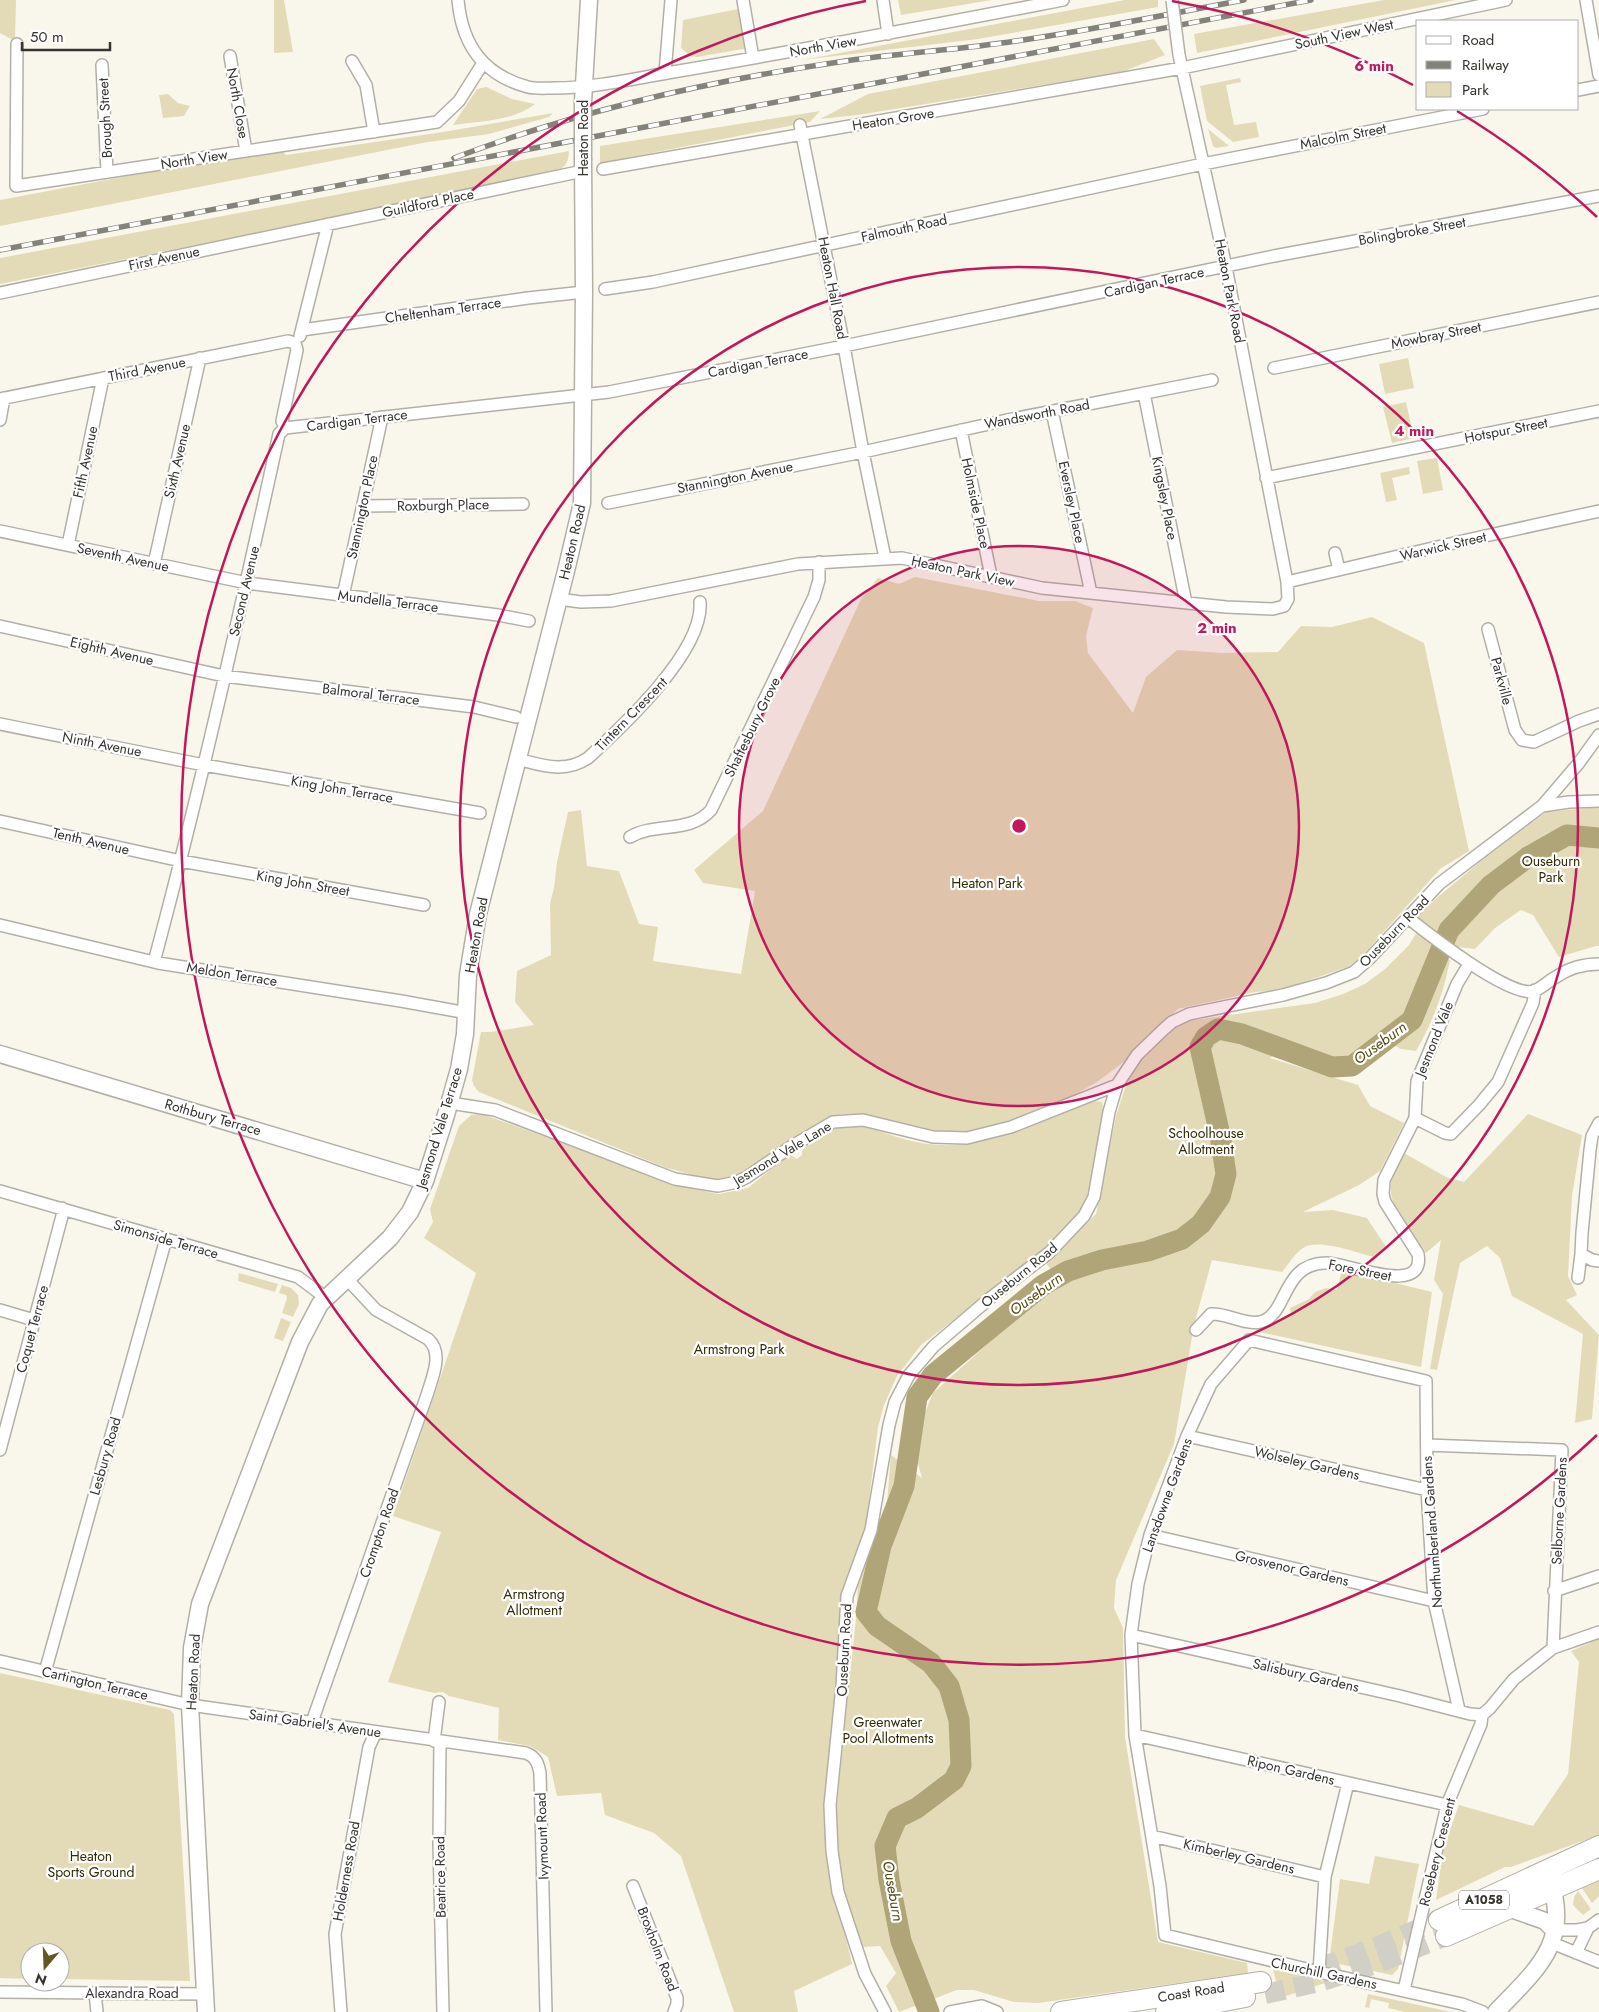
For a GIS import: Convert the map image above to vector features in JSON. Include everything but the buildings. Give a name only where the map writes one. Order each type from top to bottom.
[{"type":"highway","name":"A1058","points":[[1599,1846],[1547,1871],[1540,1889],[1511,1909],[1443,1928],[1540,1889],[1599,1869]]},
{"type":"highway","name":"Coast Road","points":[[1061,2012],[1263,1988],[1166,2012]]},
{"type":"street","name":"North View","points":[[458,0],[466,39],[483,63],[504,80],[530,88],[583,95],[665,73],[888,34],[1063,0]]},
{"type":"street","name":"Heaton Road","points":[[466,1013],[469,967],[478,914],[582,503],[583,95],[589,0]]},
{"type":"street","points":[[665,73],[671,0]]},
{"type":"street","points":[[744,0],[753,58]]},
{"type":"street","points":[[883,0],[888,34]]},
{"type":"street","name":"Heaton Park Road","points":[[1172,0],[1182,68],[1226,267],[1287,582]]},
{"type":"street","name":"South View West","points":[[1182,68],[1506,0]]},
{"type":"street","points":[[1586,0],[1599,75]]},
{"type":"street","name":"North View","points":[[17,44],[16,186],[437,122],[458,101],[483,63]]},
{"type":"street","name":"North Close","points":[[230,56],[246,151]]},
{"type":"street","points":[[352,61],[366,85],[374,132]]},
{"type":"street","name":"Brough Street","points":[[102,64],[107,172]]},
{"type":"street","name":"Heaton Grove","points":[[603,169],[801,129],[875,122],[1182,68]]},
{"type":"street","points":[[1579,90],[1599,86]]},
{"type":"street","name":"Malcolm Street","points":[[1203,164],[1478,110]]},
{"type":"street","name":"Heaton Hall Road","points":[[801,129],[885,558]]},
{"type":"street","name":"Falmouth Road","points":[[605,289],[653,282],[1203,164]]},
{"type":"street","name":"Guildford Place","points":[[328,224],[528,182],[583,166]]},
{"type":"street","name":"Bolingbroke Street","points":[[1226,267],[1274,256],[1599,196]]},
{"type":"street","points":[[294,343],[301,335],[328,224]]},
{"type":"street","name":"First Avenue","points":[[0,293],[328,224]]},
{"type":"street","name":"Cardigan Terrace","points":[[285,428],[582,396],[844,346],[1226,267]]},
{"type":"street","name":"Cheltenham Terrace","points":[[302,330],[528,298],[584,292]]},
{"type":"street","name":"Mowbray Street","points":[[1274,368],[1599,302]]},
{"type":"street","name":"Third Avenue","points":[[2,398],[288,341],[294,343]]},
{"type":"street","name":"Second Avenue","points":[[154,962],[204,765],[247,583],[279,434],[285,428],[282,421],[298,350],[294,343]]},
{"type":"street","name":"Sixth Avenue","points":[[154,564],[200,358]]},
{"type":"street","name":"Fifth Avenue","points":[[68,545],[103,378]]},
{"type":"street","name":"Wandsworth Road","points":[[863,452],[1052,411],[1212,380]]},
{"type":"street","name":"Kingsley Place","points":[[1144,393],[1186,603]]},
{"type":"street","points":[[0,420],[2,398]]},
{"type":"street","name":"Eversley Place","points":[[1052,411],[1091,593]]},
{"type":"street","name":"Hotspur Street","points":[[1266,478],[1599,411]]},
{"type":"street","name":"Stannington Place","points":[[343,596],[382,417]]},
{"type":"street","name":"Holmside Place","points":[[961,430],[991,576]]},
{"type":"street","name":"Stannington Avenue","points":[[608,503],[863,452]]},
{"type":"street","name":"Roxburgh Place","points":[[363,506],[523,504]]},
{"type":"street","name":"Warwick Street","points":[[1287,582],[1467,540],[1599,512]]},
{"type":"street","name":"Seventh Avenue","points":[[0,531],[247,583]]},
{"type":"street","points":[[1336,553],[1339,570]]},
{"type":"street","name":"Heaton Park View","points":[[559,598],[580,602],[611,601],[772,569],[819,562],[885,558],[920,560],[1042,588],[1226,607],[1278,608],[1284,606],[1288,599],[1287,582]]},
{"type":"street","name":"Shaftesbury Grove","points":[[630,837],[646,831],[690,824],[702,819],[711,810],[814,597],[819,580],[819,562]]},
{"type":"street","name":"Mundella Terrace","points":[[247,583],[498,615],[529,621]]},
{"type":"street","name":"Tintern Crescent","points":[[517,759],[555,768],[575,764],[588,758],[673,670],[696,626],[700,612],[700,602]]},
{"type":"street","name":"Eighth Avenue","points":[[0,626],[224,676]]},
{"type":"street","name":"Parkville","points":[[1488,629],[1516,733],[1522,740],[1534,742],[1599,714]]},
{"type":"street","name":"Balmoral Terrace","points":[[224,676],[474,707],[516,717]]},
{"type":"street","name":"Ninth Avenue","points":[[0,724],[204,765]]},
{"type":"street","points":[[1542,806],[1599,736]]},
{"type":"street","name":"King John Terrace","points":[[204,765],[480,813]]},
{"type":"street","name":"Ouseburn Road","points":[[885,2012],[863,1969],[838,1892],[834,1870],[830,1817],[842,1686],[847,1596],[871,1530],[889,1424],[902,1387],[912,1370],[925,1355],[989,1299],[1050,1252],[1084,1216],[1094,1197],[1117,1085],[1137,1055],[1172,1022],[1189,1014],[1283,996],[1343,977],[1363,965],[1449,875],[1542,806],[1569,802],[1599,801]]},
{"type":"street","name":"Tenth Avenue","points":[[0,821],[181,861]]},
{"type":"street","name":"King John Street","points":[[181,861],[424,905]]},
{"type":"street","points":[[1407,917],[1469,964],[1519,990],[1528,992],[1535,990],[1569,970],[1588,964],[1599,964]]},
{"type":"street","name":"Meldon Terrace","points":[[0,925],[154,962],[466,1013]]},
{"type":"street","name":"Jesmond Vale","points":[[1415,1118],[1417,1081],[1454,992],[1469,964]]},
{"type":"street","points":[[1415,1118],[1445,1133],[1451,1134],[1486,1097],[1498,1082],[1534,1003],[1535,990]]},
{"type":"street","name":"Jesmond Vale Terrace","points":[[326,1298],[348,1280],[398,1230],[410,1212],[425,1181],[450,1103],[463,1050],[466,1013]]},
{"type":"street","name":"Rothbury Terrace","points":[[0,1054],[425,1181]]},
{"type":"street","name":"Jesmond Vale Lane","points":[[450,1103],[495,1110],[675,1179],[718,1186],[732,1184],[747,1177],[827,1124],[840,1120],[863,1120],[933,1136],[967,1138],[1011,1127],[1117,1085]]},
{"type":"street","name":"Fore Street","points":[[1196,1330],[1211,1314],[1255,1322],[1266,1319],[1275,1312],[1290,1282],[1304,1269],[1314,1265],[1322,1263],[1340,1264],[1396,1277],[1407,1276],[1414,1272],[1419,1263],[1418,1254],[1387,1206],[1383,1194],[1384,1180],[1415,1118]]},
{"type":"street","points":[[1578,1278],[1590,1150],[1592,1136],[1599,1123]]},
{"type":"street","name":"Simonside Terrace","points":[[0,1191],[298,1277],[326,1298]]},
{"type":"street","name":"Coquet Terrace","points":[[0,1450],[3,1427],[34,1320],[62,1216],[62,1208]]},
{"type":"street","name":"Lesbury Road","points":[[45,1672],[166,1239]]},
{"type":"street","points":[[1581,1254],[1592,1260],[1599,1261]]},
{"type":"street","name":"Crompton Road","points":[[312,1722],[428,1395],[436,1357],[432,1342],[376,1310],[348,1280]]},
{"type":"street","name":"Heaton Road","points":[[206,2012],[190,1705],[190,1665],[195,1626],[209,1578],[300,1342],[316,1310],[326,1298]]},
{"type":"street","points":[[0,1310],[34,1320]]},
{"type":"street","name":"Lansdowne Gardens","points":[[1165,1935],[1152,1836],[1135,1735],[1131,1635],[1138,1584],[1150,1535],[1188,1436],[1211,1384],[1249,1340],[1426,1381]]},
{"type":"street","name":"Northumberland Gardens","points":[[1426,1381],[1427,1490],[1434,1601],[1459,1710]]},
{"type":"street","name":"Wolseley Gardens","points":[[1188,1436],[1427,1490]]},
{"type":"street","name":"Selborne Gardens","points":[[1427,1445],[1562,1450],[1554,1591],[1553,1648]]},
{"type":"street","name":"Grosvenor Gardens","points":[[1150,1535],[1434,1601]]},
{"type":"street","points":[[1554,1591],[1599,1576]]},
{"type":"street","name":"Rosebery Crescent","points":[[1404,1990],[1447,1805],[1481,1724],[1482,1715],[1514,1679],[1553,1648],[1599,1632]]},
{"type":"street","name":"Salisbury Gardens","points":[[1131,1635],[1482,1715]]},
{"type":"street","name":"Cartington Terrace","points":[[0,1661],[190,1705]]},
{"type":"street","name":"Beatrice Road","points":[[439,1702],[437,1741],[443,2012]]},
{"type":"street","name":"Saint Gabriel's Avenue","points":[[190,1705],[437,1741]]},
{"type":"street","name":"Holderness Road","points":[[341,2012],[335,1934],[369,1747],[376,1732]]},
{"type":"street","name":"Ripon Gardens","points":[[1135,1735],[1447,1805]]},
{"type":"street","name":"Ivymount Road","points":[[437,1741],[526,1752],[536,1760],[540,1773],[546,2012]]},
{"type":"street","points":[[1319,1972],[1325,1877],[1348,1783]]},
{"type":"street","name":"Kimberley Gardens","points":[[1152,1836],[1325,1877]]},
{"type":"street","name":"Broxholm Road","points":[[633,1886],[677,1998],[674,2012]]},
{"type":"street","points":[[1496,2012],[1536,1970],[1551,1932],[1557,1914],[1540,1889]]},
{"type":"street","points":[[1511,1909],[1551,1932],[1576,1953],[1599,1962]]},
{"type":"street","points":[[1551,1932],[1588,1928],[1599,1920]]},
{"type":"street","points":[[1576,1953],[1588,1928]]},
{"type":"street","name":"Churchill Gardens","points":[[1165,1935],[1462,2004],[1483,2012]]},
{"type":"street","name":"Alexandra Road","points":[[0,1992],[205,1994]]},
{"type":"street","points":[[95,1993],[97,2012]]},
{"type":"street","points":[[950,2012],[982,2006],[997,2012]]},
{"type":"green space","points":[[0,0],[16,0],[15,41],[0,33]]},
{"type":"green space","points":[[274,0],[284,0],[293,52],[274,53]]},
{"type":"green space","points":[[898,0],[992,0],[901,15]]},
{"type":"green space","points":[[1125,0],[1158,0],[1158,7],[978,39],[802,60]]},
{"type":"green space","points":[[1384,0],[1456,0],[1197,53],[1194,34]]},
{"type":"green space","points":[[743,8],[749,48],[697,57],[690,56],[681,48],[683,20]]},
{"type":"green space","points":[[1154,39],[1165,55],[1122,72],[858,115],[820,119],[868,94]]},
{"type":"green space","points":[[1240,78],[1241,82],[1226,85],[1234,125],[1256,122],[1259,137],[1233,142],[1207,121],[1200,86]]},
{"type":"green space","points":[[486,87],[512,99],[535,104],[527,110],[507,117],[453,125],[477,89]]},
{"type":"green space","points":[[168,94],[178,103],[190,106],[184,116],[163,118],[159,95]]},
{"type":"green space","points":[[820,111],[810,122],[600,163],[600,146]]},
{"type":"green space","points":[[553,113],[549,117],[489,134],[428,142],[0,226],[0,200],[265,150],[282,151],[286,155],[443,132]]},
{"type":"green space","points":[[1208,129],[1229,146],[1216,148],[1213,146]]},
{"type":"green space","points":[[569,151],[567,162],[562,168],[543,176],[0,284],[0,258]]},
{"type":"green space","points":[[1408,358],[1414,388],[1385,394],[1379,364]]},
{"type":"green space","points":[[1406,402],[1414,438],[1392,443],[1383,407]]},
{"type":"green space","points":[[1437,458],[1443,490],[1423,494],[1417,461]]},
{"type":"green space","points":[[1409,467],[1410,474],[1392,478],[1397,500],[1386,502],[1380,473]]},
{"type":"green space","name":"Heaton Park","points":[[915,577],[1039,601],[1075,601],[1093,608],[1086,636],[1088,653],[1133,713],[1146,677],[1177,650],[1222,653],[1278,652],[1301,626],[1332,627],[1372,617],[1424,643],[1469,851],[1440,869],[1363,955],[1350,966],[1281,990],[1255,992],[1178,1009],[1125,1061],[1097,1082],[1058,1104],[1017,1121],[980,1131],[946,1133],[867,1114],[841,1114],[823,1122],[743,1175],[721,1183],[664,1167],[479,1092],[472,1080],[481,1032],[534,1025],[515,1002],[517,971],[551,955],[550,903],[568,812],[581,810],[587,866],[619,871],[639,924],[658,927],[653,961],[741,974],[755,891],[703,883],[694,870],[763,811],[861,599],[878,578],[899,584]]},
{"type":"green space","name":"Ouseburn Park","points":[[1599,807],[1599,946],[1559,957],[1533,915],[1521,910],[1495,928],[1475,949],[1457,947],[1417,917],[1480,862],[1546,812]]},
{"type":"green space","points":[[1417,932],[1450,960],[1437,1007],[1416,1051],[1401,1049],[1377,1036],[1358,1054],[1335,1061],[1288,1045],[1270,1058],[1358,1085],[1370,1106],[1404,1123],[1380,1171],[1359,1185],[1303,1212],[1333,1210],[1367,1218],[1386,1247],[1373,1257],[1328,1245],[1310,1245],[1297,1253],[1282,1272],[1212,1260],[1194,1325],[1174,1444],[1116,1580],[1114,1608],[1123,1628],[1125,1737],[1158,1942],[1247,1963],[1248,1973],[1038,2003],[1014,2002],[974,1990],[957,1990],[899,2012],[886,1986],[896,1973],[880,1946],[862,1947],[839,1873],[834,1832],[858,1584],[887,1503],[891,1455],[922,1478],[918,1464],[920,1425],[933,1393],[1059,1280],[1045,1262],[1096,1214],[1116,1116],[1125,1088],[1136,1064],[1180,1022],[1315,1003],[1343,994],[1365,984],[1385,969],[1409,945]]},
{"type":"green space","name":"Armstrong Park","points":[[1094,1101],[1102,1102],[1105,1114],[1088,1197],[1074,1221],[1039,1255],[921,1345],[897,1376],[884,1405],[878,1427],[866,1526],[844,1590],[826,1815],[830,1880],[852,1964],[794,1991],[798,2012],[734,2012],[681,1856],[654,1833],[605,1815],[601,1793],[557,1796],[548,1757],[530,1746],[498,1740],[499,1708],[449,1696],[443,1692],[434,1693],[388,1682],[441,1532],[393,1516],[476,1273],[424,1238],[433,1222],[430,1209],[459,1126],[471,1115],[482,1114],[677,1184],[719,1194],[748,1188],[787,1156],[797,1159],[802,1155],[807,1143],[826,1131],[837,1127],[859,1126],[918,1142],[957,1145],[1014,1132]]},
{"type":"green space","points":[[1528,1114],[1582,1135],[1572,1196],[1568,1276],[1577,1295],[1566,1300],[1599,1335],[1592,1419],[1575,1423],[1583,1334],[1512,1296],[1500,1258],[1487,1246],[1460,1263],[1437,1370],[1430,1369],[1443,1294],[1434,1280],[1441,1240],[1426,1253],[1406,1226],[1391,1195],[1393,1174],[1404,1153],[1446,1177],[1464,1182]]},
{"type":"green space","points":[[1342,1270],[1432,1292],[1421,1367],[1255,1331],[1291,1316],[1290,1308],[1309,1299],[1315,1292],[1326,1288],[1337,1290]]},
{"type":"green space","points":[[239,1273],[278,1284],[275,1292],[238,1281]]},
{"type":"green space","points":[[282,1285],[291,1288],[298,1295],[299,1304],[293,1317],[282,1313],[287,1298],[286,1295],[279,1293]]},
{"type":"green space","points":[[281,1318],[291,1322],[283,1341],[274,1338]]},
{"type":"green space","points":[[1599,1639],[1599,1835],[1511,1867],[1505,1867],[1436,1900],[1443,1849],[1459,1805],[1533,1826],[1568,1774],[1579,1662],[1571,1651]]},
{"type":"green space","name":"Heaton Sports Ground","points":[[0,1673],[170,1710],[174,1714],[190,1981],[70,1979],[70,1942],[20,1942],[20,1979],[0,1978]]},
{"type":"green space","points":[[1375,1856],[1419,1864],[1398,1969],[1392,1975],[1329,1962],[1340,1879],[1369,1884]]},
{"type":"green space","points":[[1599,1881],[1599,1896],[1592,1903],[1582,1888]]},
{"type":"green space","points":[[1578,1891],[1591,1909],[1583,1915],[1573,1905],[1574,1897]]},
{"type":"green space","points":[[1273,1969],[1328,1982],[1280,1998]]},
{"type":"green space","points":[[1368,1994],[1451,2012],[1405,2012],[1388,2008],[1389,2003],[1371,1999],[1369,2008],[1365,2007]]},
{"type":"waterway","name":"Ouseburn","points":[[929,2012],[901,1941],[889,1880],[885,1846],[897,1818],[917,1808],[954,1780],[961,1766],[959,1720],[949,1686],[931,1663],[877,1626],[866,1612],[881,1546],[904,1486],[917,1397],[933,1375],[1043,1285],[1068,1271],[1102,1260],[1148,1251],[1182,1239],[1201,1224],[1220,1197],[1226,1174],[1220,1135],[1200,1047],[1206,1037],[1218,1029],[1242,1034],[1332,1067],[1352,1066],[1412,1020],[1449,930],[1491,885],[1528,857],[1567,835],[1599,838]]},
{"type":"tunnel","points":[[1319,1968],[1376,1947],[1439,1920]]},
{"type":"tunnel","points":[[1265,1994],[1319,1982],[1376,1964],[1446,1936]]},
{"type":"railway","points":[[454,158],[501,141],[596,112],[741,78],[861,59],[1045,37],[1244,0]]},
{"type":"railway","points":[[0,250],[1311,0]]},
{"type":"park label","name":"Schoolhouse Allotment","points":[[1206,1142]]},
{"type":"park label","name":"Armstrong Allotment","points":[[534,1602]]},
{"type":"park label","name":"Greenwater Pool Allotments","points":[[888,1730]]}]
